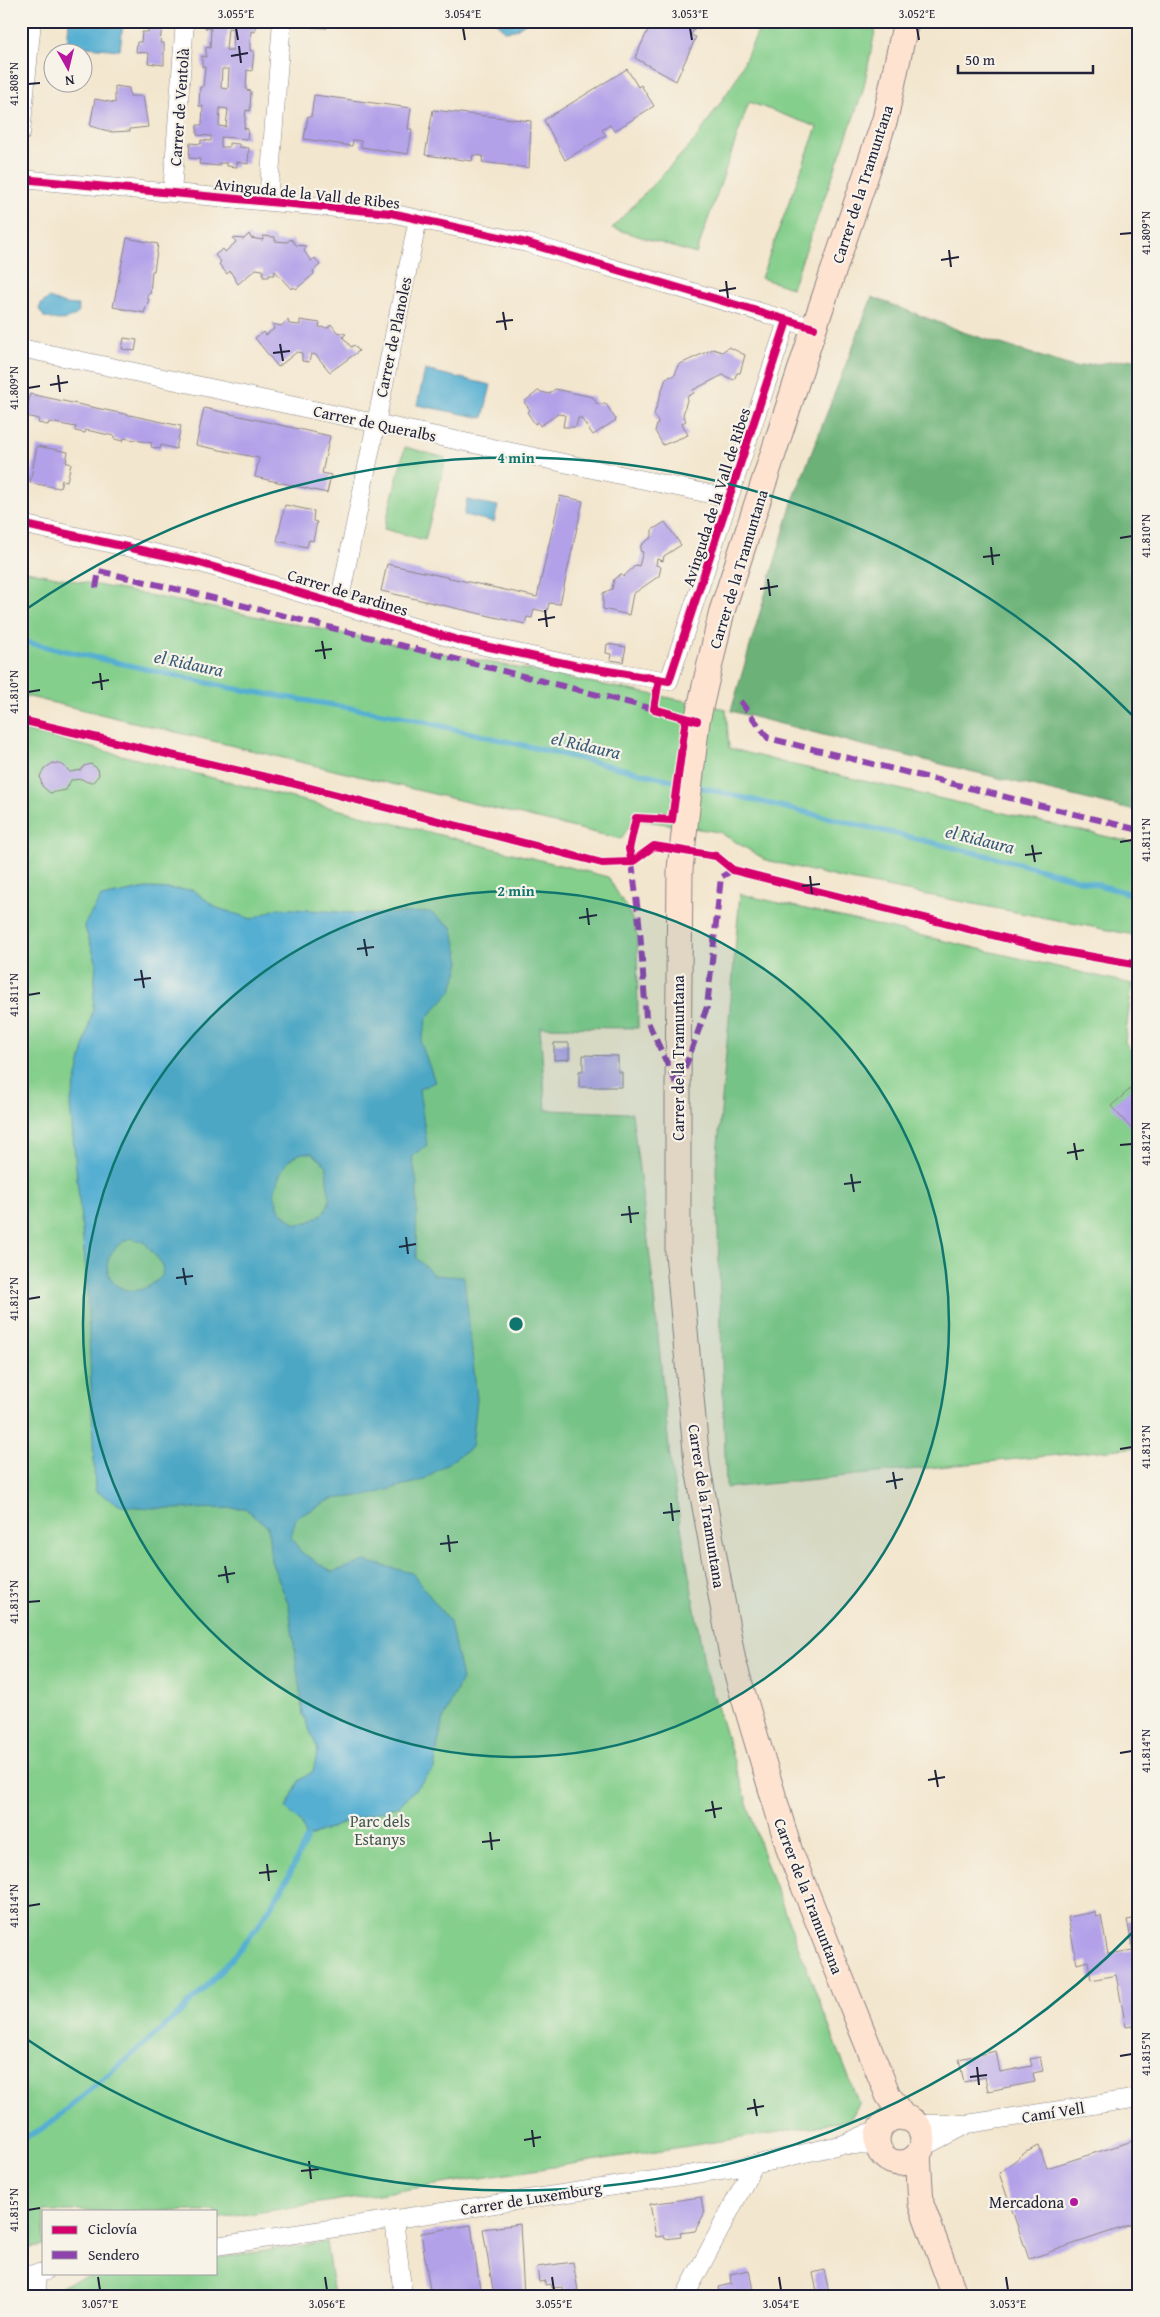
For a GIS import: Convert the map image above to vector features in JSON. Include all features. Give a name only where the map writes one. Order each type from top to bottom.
[{"type":"main road","name":"Carrer de la Tramuntana","points":[[906,21],[885,119],[814,328],[722,611],[697,721],[680,869],[678,1253],[697,1463],[733,1661],[790,1852],[888,2095],[893,2133],[922,2136],[919,2151],[921,2204],[955,2296]]},
{"type":"main road","points":[[893,2133],[921,2204]]},
{"type":"street","points":[[21,133],[32,21]]},
{"type":"street","name":"Carrer de Ventolà","points":[[172,193],[185,21]]},
{"type":"street","points":[[268,201],[282,21]]},
{"type":"street","name":"Avinguda de la Vall de Ribes","points":[[21,179],[391,213],[527,243],[814,328]]},
{"type":"street","name":"Carrer de Planoles","points":[[339,603],[418,219]]},
{"type":"street","name":"Avinguda de la Vall de Ribes","points":[[668,681],[787,321]]},
{"type":"street","name":"Carrer de Queralbs","points":[[21,348],[729,498]]},
{"type":"street","name":"Carrer de Pardines","points":[[21,524],[200,563],[461,641],[578,666],[668,681]]},
{"type":"street","name":"Camí Vell","points":[[893,2133],[967,2124],[1139,2098]]},
{"type":"street","name":"Camí Vell","points":[[919,2151],[967,2124]]},
{"type":"street","name":"Carrer de Luxemburg","points":[[218,2246],[754,2165],[893,2133]]},
{"type":"street","points":[[685,2296],[754,2165]]},
{"type":"street","points":[[394,2219],[403,2296]]},
{"type":"street","points":[[33,2274],[38,2296]]},
{"type":"green space","points":[[763,21],[877,21],[863,91],[792,288],[761,278],[817,127],[749,102],[696,254],[612,228],[696,139],[735,81]]},
{"type":"green space","points":[[872,297],[966,333],[1074,367],[1139,358],[1139,812],[854,743],[731,711],[792,503]]},
{"type":"green space","points":[[405,447],[446,458],[425,540],[384,529]]},
{"type":"green space","points":[[21,570],[726,709],[729,748],[785,763],[1139,844],[1139,936],[840,878],[766,860],[719,832],[634,819],[621,839],[21,695]]},
{"type":"green space","name":"Parc dels Estanys","points":[[21,730],[608,877],[630,914],[637,935],[638,1028],[540,1027],[546,1110],[632,1113],[651,1265],[671,1468],[705,1668],[765,1860],[859,2104],[851,2118],[837,2123],[218,2219],[218,2210],[42,2210],[42,2246],[21,2249]]},
{"type":"green space","points":[[740,894],[1132,984],[1125,1042],[1139,1062],[1139,1447],[726,1488],[716,1168]]},
{"type":"green space","points":[[326,2242],[334,2296],[57,2296],[60,2287],[77,2280],[108,2274],[218,2274],[218,2258]]},
{"type":"water","points":[[69,21],[123,23],[120,50],[92,47],[92,42],[67,42]]},
{"type":"water","points":[[494,21],[528,21],[515,30],[505,31]]},
{"type":"water","points":[[49,298],[65,304],[78,305],[79,312],[71,318],[63,320],[44,317],[39,309],[41,304]]},
{"type":"water","points":[[425,370],[491,385],[483,418],[417,405]]},
{"type":"water","points":[[467,500],[498,506],[494,522],[464,515]]},
{"type":"water","points":[[147,888],[193,890],[217,908],[252,919],[278,908],[369,914],[430,912],[452,927],[460,962],[452,990],[427,1018],[421,1043],[435,1082],[419,1089],[427,1145],[412,1156],[417,1184],[416,1258],[434,1275],[464,1277],[477,1399],[472,1447],[423,1480],[370,1495],[332,1499],[296,1518],[291,1537],[301,1552],[332,1572],[365,1561],[412,1573],[450,1622],[462,1679],[442,1722],[434,1769],[399,1806],[350,1820],[307,1838],[301,1823],[286,1808],[299,1781],[313,1771],[318,1749],[303,1715],[289,1606],[271,1561],[268,1527],[245,1508],[171,1509],[121,1506],[95,1490],[87,1283],[70,1105],[93,1009],[96,961],[84,925],[101,897]],"holes":[[[312,1153],[327,1166],[329,1200],[328,1206],[320,1216],[309,1222],[296,1224],[280,1211],[274,1194],[280,1174],[286,1163],[296,1155]],[[131,1238],[145,1243],[163,1265],[162,1276],[147,1287],[132,1291],[121,1288],[112,1280],[108,1270],[109,1258],[116,1247]]]},
{"type":"building","points":[[205,21],[256,21],[255,32],[251,31],[250,41],[250,51],[254,51],[252,71],[247,70],[246,90],[251,91],[250,111],[246,110],[244,128],[248,129],[247,139],[221,137],[221,147],[229,147],[229,143],[249,148],[248,164],[237,162],[237,167],[227,166],[227,163],[219,163],[219,166],[199,164],[200,159],[189,158],[190,143],[201,144],[201,140],[211,141],[211,136],[197,135],[197,125],[202,125],[203,106],[199,106],[200,87],[203,87],[205,67],[202,67],[202,56],[206,57],[206,47],[210,48],[211,29],[205,28]],"holes":[[[228,28],[234,29],[233,50],[226,50]],[[222,69],[229,69],[228,89],[221,88]],[[220,108],[228,109],[226,127],[219,126]]]},
{"type":"building","points":[[311,21],[327,21],[327,28],[311,27]]},
{"type":"building","points":[[652,21],[704,21],[700,29],[695,27],[691,35],[696,37],[676,81],[635,58]]},
{"type":"building","points":[[149,25],[162,26],[160,43],[164,43],[164,65],[148,63],[149,53],[136,52],[137,42],[141,42],[142,32],[148,32]]},
{"type":"building","points":[[627,69],[638,87],[641,85],[654,106],[614,131],[610,125],[602,130],[606,135],[565,160],[544,120]]},
{"type":"building","points":[[115,86],[129,88],[130,96],[143,96],[148,127],[112,132],[90,126],[95,99],[115,103]]},
{"type":"building","points":[[314,95],[411,108],[408,129],[412,129],[408,154],[361,147],[361,141],[353,140],[352,146],[304,139],[308,116],[311,117]]},
{"type":"building","points":[[433,110],[531,121],[529,168],[482,162],[483,156],[473,155],[472,161],[425,155]]},
{"type":"building","points":[[249,234],[251,238],[263,240],[263,236],[275,237],[275,241],[287,242],[291,239],[296,245],[306,246],[304,251],[311,261],[315,258],[320,265],[313,271],[314,274],[296,289],[294,287],[291,289],[275,271],[274,275],[263,277],[263,270],[256,269],[238,284],[230,271],[227,274],[219,264],[221,262],[215,255],[223,249],[225,252],[236,242],[233,238],[244,239]]},
{"type":"building","points":[[127,238],[158,244],[154,271],[152,271],[150,294],[148,293],[147,298],[149,299],[144,313],[113,307]]},
{"type":"building","points":[[288,320],[289,324],[300,325],[300,320],[320,323],[319,327],[328,328],[331,324],[337,332],[346,334],[343,337],[351,347],[354,345],[359,351],[330,372],[316,355],[311,354],[309,362],[302,361],[302,353],[297,352],[278,367],[255,338],[263,332],[266,335],[274,329],[272,324],[281,326]]},
{"type":"building","points":[[124,338],[137,340],[135,351],[122,349]]},
{"type":"building","points":[[729,347],[745,355],[740,373],[737,373],[734,380],[723,375],[693,390],[694,393],[688,396],[683,415],[686,421],[682,423],[688,435],[663,445],[655,431],[658,422],[654,414],[666,378],[675,375],[678,365],[713,349],[722,352]]},
{"type":"building","points":[[555,389],[593,397],[597,404],[606,404],[616,420],[593,435],[581,418],[578,418],[576,427],[563,427],[565,415],[558,414],[540,426],[538,422],[535,424],[527,412],[530,410],[524,402],[538,391],[549,394]]},
{"type":"building","points":[[30,394],[181,426],[176,449],[161,445],[160,449],[151,447],[152,443],[124,438],[123,441],[114,439],[114,436],[86,430],[85,433],[75,431],[76,427],[49,422],[48,425],[38,423],[39,419],[26,416]]},
{"type":"building","points":[[204,408],[330,436],[322,473],[331,475],[327,493],[255,477],[259,458],[196,445]]},
{"type":"building","points":[[37,446],[68,452],[66,462],[71,464],[67,481],[62,480],[60,488],[30,483]]},
{"type":"building","points":[[560,496],[583,501],[560,604],[549,603],[547,612],[534,609],[532,618],[527,617],[525,624],[381,591],[387,564],[537,597]]},
{"type":"building","points":[[285,505],[314,511],[313,521],[317,522],[313,541],[309,540],[307,547],[277,541]]},
{"type":"building","points":[[665,522],[681,545],[664,556],[663,561],[657,559],[656,565],[661,567],[659,576],[633,594],[629,615],[603,609],[603,593],[612,589],[614,579],[621,574],[623,577],[636,565],[639,566],[643,552],[640,551],[641,545],[652,537],[652,530]]},
{"type":"building","points":[[607,644],[626,647],[623,662],[610,660],[611,654],[606,653]]},
{"type":"building","points":[[53,763],[63,765],[70,772],[81,770],[84,766],[91,764],[98,769],[99,775],[93,782],[87,782],[82,779],[71,780],[66,790],[50,793],[42,786],[40,776],[45,768]]},
{"type":"building","points":[[554,1043],[569,1043],[569,1059],[554,1060]]},
{"type":"building","points":[[583,1055],[618,1056],[618,1072],[622,1072],[622,1087],[579,1087],[579,1071],[583,1071]]},
{"type":"building","points":[[1136,1084],[1139,1087],[1139,1137],[1111,1106]]},
{"type":"building","points":[[1095,1912],[1096,1917],[1101,1916],[1108,1954],[1133,1950],[1127,1920],[1139,1918],[1139,2025],[1126,2027],[1116,1975],[1091,1980],[1088,1961],[1077,1964],[1068,1917]]},
{"type":"building","points":[[996,2051],[1000,2072],[1032,2066],[1030,2059],[1040,2057],[1043,2071],[1033,2073],[1035,2082],[988,2091],[985,2077],[964,2082],[959,2059]]},
{"type":"building","name":"Mercadona","points":[[1139,2139],[1139,2222],[1029,2259],[999,2173],[1026,2152],[1039,2146],[1047,2168]]},
{"type":"building","points":[[701,2197],[704,2214],[695,2231],[680,2233],[681,2237],[665,2239],[664,2236],[656,2237],[650,2204]]},
{"type":"building","points":[[520,2224],[524,2296],[494,2296],[483,2229]]},
{"type":"building","points":[[471,2225],[481,2296],[431,2296],[421,2233]]},
{"type":"building","points":[[573,2262],[579,2296],[564,2296],[563,2287],[552,2288],[551,2284],[545,2285],[545,2281],[539,2282],[537,2267]]},
{"type":"building","points":[[749,2270],[754,2296],[710,2296],[709,2294],[719,2292],[718,2287],[731,2284],[730,2274]]},
{"type":"building","points":[[824,2270],[830,2296],[818,2296],[813,2273]]},
{"type":"waterway","name":"el Ridaura","points":[[21,641],[231,688],[399,716],[683,783]]},
{"type":"waterway","name":"el Ridaura","points":[[695,786],[1014,862],[1139,896]]},
{"type":"waterway","points":[[21,2138],[49,2124],[169,2023],[217,1976],[260,1923],[282,1888],[307,1838]]},
{"type":"marked path","points":[[96,588],[99,571],[654,709]]},
{"type":"marked path","points":[[740,701],[768,738],[1139,830]]},
{"type":"marked path","points":[[632,862],[640,930],[646,1018],[678,1087],[707,1007],[721,877],[733,870]]},
{"type":"cycle path","points":[[21,179],[391,213],[527,243],[814,328]]},
{"type":"cycle path","points":[[21,524],[200,563],[461,641],[578,666],[669,681],[787,321]]},
{"type":"cycle path","points":[[659,679],[654,709],[697,721]]},
{"type":"cycle path","points":[[632,862],[629,849],[636,818],[672,820],[686,718]]},
{"type":"cycle path","points":[[21,720],[283,781],[602,863],[632,862],[654,846],[716,856],[733,870],[1048,949],[1139,965]]},
{"type":"place","name":"Mercadona","points":[[1074,2202]]}]
